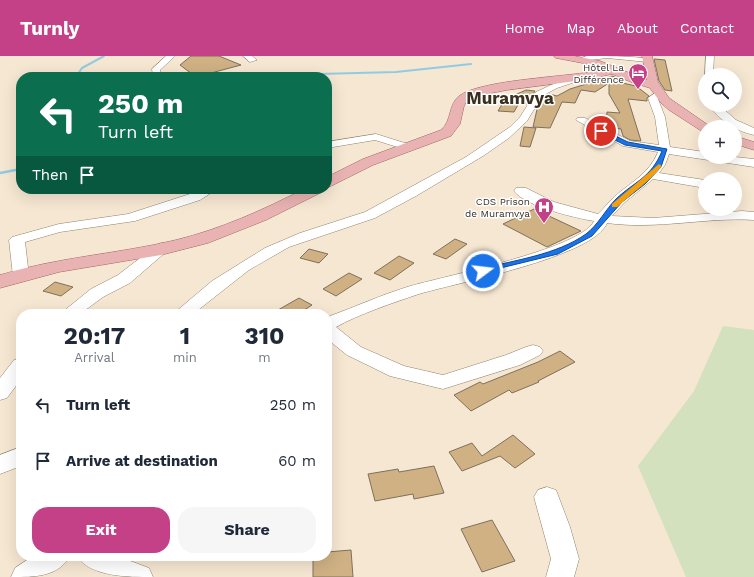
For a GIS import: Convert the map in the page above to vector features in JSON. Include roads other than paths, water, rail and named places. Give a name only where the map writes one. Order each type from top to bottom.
[{"type":"main road","points":[[559,56],[582,59],[615,70],[656,89]]},
{"type":"main road","points":[[647,58],[656,89],[667,104],[698,123]]},
{"type":"main road","points":[[332,180],[368,162],[436,137],[452,129],[456,123],[459,103],[466,97],[518,84],[581,77],[615,70]]},
{"type":"main road","points":[[742,142],[754,146]]},
{"type":"main road","points":[[0,282],[21,276],[162,248],[200,238],[261,216],[306,194]]},
{"type":"street","points":[[156,72],[156,69],[171,56]]},
{"type":"street","points":[[582,59],[607,56],[647,58]]},
{"type":"street","points":[[709,68],[710,56]]},
{"type":"street","points":[[188,309],[238,270],[263,255],[284,244],[307,235],[369,215],[451,171],[487,149],[517,126],[526,118],[539,95],[581,77]]},
{"type":"street","points":[[332,322],[412,291],[555,252],[590,235],[598,228],[602,218],[619,200],[651,175],[659,165],[665,150],[660,117],[653,98],[656,89]]},
{"type":"street","points":[[719,112],[732,124],[754,132]]},
{"type":"street","points":[[581,120],[627,144],[698,155]]},
{"type":"street","points":[[332,144],[376,137],[407,147]]},
{"type":"street","points":[[742,161],[754,163]]},
{"type":"street","points":[[651,175],[698,183]]},
{"type":"street","points":[[521,191],[540,202],[602,218],[653,222],[688,218],[754,216]]},
{"type":"street","points":[[21,276],[17,240],[59,228],[130,218],[201,194]]},
{"type":"street","points":[[76,309],[97,293],[124,279],[162,248]]},
{"type":"street","points":[[332,333],[354,351],[397,371],[425,379],[443,382],[513,360],[533,351]]},
{"type":"street","points":[[0,393],[16,372]]},
{"type":"street","points":[[0,465],[16,458]]},
{"type":"street","points":[[546,497],[558,527],[565,560],[560,577]]},
{"type":"street","points":[[25,577],[49,561]]},
{"type":"street","points":[[99,561],[139,577]]},
{"type":"waterway","points":[[79,72],[82,68],[104,56]]},
{"type":"waterway","points":[[332,74],[396,72],[471,64]]},
{"type":"waterway","points":[[0,173],[16,170]]},
{"type":"place","name":"Hôtel La Différence","points":[[638,90]]},
{"type":"place","name":"CDS Prison de Muramvya","points":[[544,224]]},
{"type":"district","name":"Muramvya","points":[[510,98]]}]
